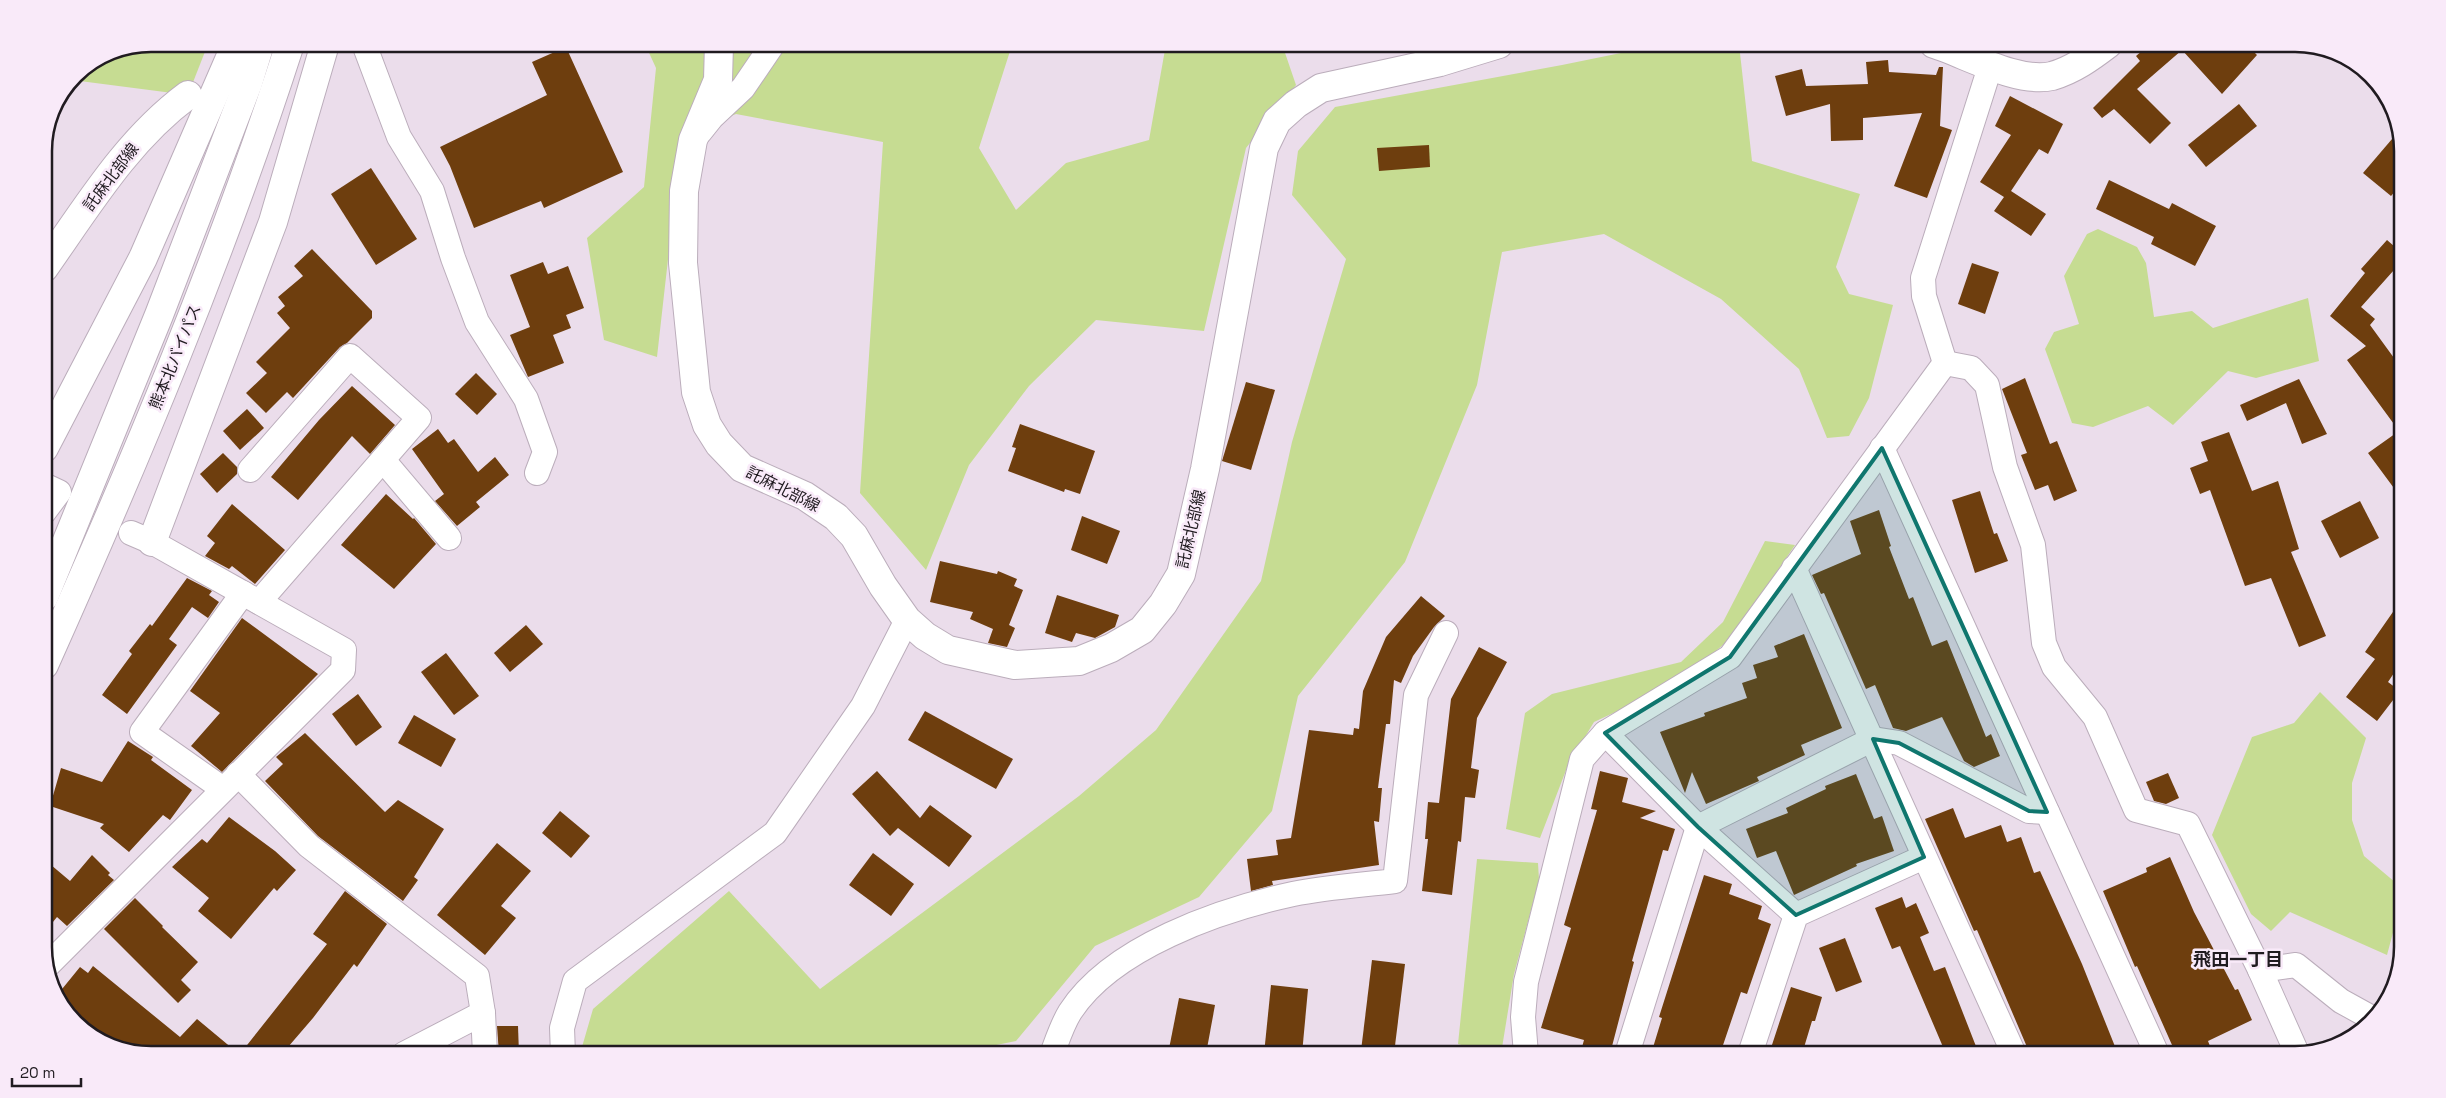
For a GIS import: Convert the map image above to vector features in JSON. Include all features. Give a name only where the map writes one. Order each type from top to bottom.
[{"type":"main road","points":[[53,431],[143,258],[233,52]]},
{"type":"main road","name":"熊本北バイパス","points":[[53,575],[160,315],[248,83],[258,52]]},
{"type":"main road","name":"熊本北バイパス","points":[[53,644],[187,329],[287,52]]},
{"type":"main road","points":[[142,537],[273,222],[323,52]]},
{"type":"main road","name":"託麻北部線","points":[[720,52],[718,80],[693,140],[684,191],[683,263],[696,392],[707,425],[719,444],[742,468],[805,496],[836,517],[854,536],[883,586],[906,620],[924,636],[948,650],[1015,665],[1079,661],[1111,648],[1142,630],[1163,604],[1181,574],[1205,469],[1264,148],[1277,121],[1296,104],[1321,88],[1440,62],[1473,52]]},
{"type":"main road","points":[[1953,52],[1990,67],[2035,77],[2050,76],[2068,70],[2098,52]]},
{"type":"main road","name":"託麻北部線","points":[[53,255],[113,170],[168,110],[188,95]]},
{"type":"street","points":[[367,52],[399,137],[432,191],[453,258],[477,322],[526,398],[545,452],[537,473]]},
{"type":"street","points":[[693,140],[712,117],[743,88],[768,52]]},
{"type":"street","points":[[1945,363],[1924,296],[1923,278],[1990,67]]},
{"type":"street","points":[[250,470],[350,356],[419,418],[383,460],[251,598],[142,732],[230,782],[309,846],[477,976],[483,1013],[485,1046]]},
{"type":"street","points":[[1528,1046],[1523,1017],[1526,982],[1582,759],[1605,733],[1730,657],[1945,363]]},
{"type":"street","points":[[1945,363],[1971,368],[1987,385],[2005,467],[2033,545],[2044,644],[2054,667],[2095,717],[2136,810],[2188,824],[2260,970],[2294,1046]]},
{"type":"street","points":[[1882,448],[2153,1046]]},
{"type":"street","points":[[383,460],[449,538]]},
{"type":"street","points":[[53,489],[59,492],[53,500]]},
{"type":"street","points":[[54,960],[343,670],[344,650],[142,537]]},
{"type":"street","points":[[1794,568],[2010,1046]]},
{"type":"street","points":[[563,1046],[562,1028],[575,981],[775,833],[863,706],[906,620]]},
{"type":"street","points":[[1055,1046],[1070,1012],[1106,972],[1146,946],[1222,914],[1294,894],[1395,881],[1416,695],[1446,633]]},
{"type":"street","points":[[1605,733],[1698,827],[1796,916]]},
{"type":"street","points":[[1630,1046],[1698,827],[1873,739],[1900,743],[2029,810],[2047,812]]},
{"type":"street","points":[[1753,1046],[1796,916],[1924,858]]},
{"type":"street","points":[[2260,970],[2296,965],[2341,1001],[2366,1015]]},
{"type":"street","points":[[419,1046],[483,1013]]},
{"type":"highlighted area","points":[[1882,448],[2047,812],[2029,811],[1899,743],[1873,739],[1924,857],[1796,915],[1698,827],[1605,733],[1730,657]]},
{"type":"green space","points":[[152,52],[205,52],[188,95],[82,81],[102,66],[126,56]]},
{"type":"green space","points":[[649,52],[1010,52],[979,148],[1016,210],[1066,163],[1149,140],[1165,52],[1285,52],[1296,85],[1246,148],[1204,331],[1096,320],[1029,386],[969,465],[926,570],[860,493],[883,142],[736,114],[682,135],[657,357],[604,340],[587,238],[644,187],[656,68]]},
{"type":"green space","points":[[1626,52],[1740,52],[1752,161],[1860,194],[1836,267],[1849,294],[1893,305],[1869,398],[1849,436],[1827,438],[1799,369],[1721,299],[1604,234],[1502,252],[1477,385],[1405,562],[1298,696],[1272,811],[1199,897],[1095,946],[1016,1041],[991,1046],[582,1046],[593,1009],[729,891],[820,989],[1079,796],[1156,730],[1261,581],[1292,442],[1346,259],[1292,195],[1298,151],[1335,107]]},
{"type":"green space","points":[[2098,229],[2137,247],[2146,263],[2154,317],[2192,311],[2213,328],[2308,298],[2319,361],[2256,378],[2228,371],[2173,425],[2148,406],[2093,427],[2072,423],[2045,349],[2054,332],[2079,324],[2064,276],[2087,234]]},
{"type":"green space","points":[[1765,541],[1795,545],[1733,636],[1682,681],[1594,722],[1568,765],[1540,838],[1506,829],[1525,713],[1552,694],[1681,662],[1723,622]]},
{"type":"green space","points":[[2320,692],[2366,738],[2352,783],[2352,820],[2364,856],[2394,881],[2394,929],[2387,955],[2290,912],[2271,931],[2251,914],[2212,835],[2252,737],[2294,723]]},
{"type":"green space","points":[[1477,859],[1538,863],[1539,880],[1514,974],[1502,1046],[1465,1046],[1458,1044]]},
{"type":"building","points":[[555,52],[568,52],[623,172],[544,208],[541,201],[474,228],[450,166],[440,147],[547,95],[532,62]]},
{"type":"building","points":[[2141,52],[2180,52],[2137,89],[2171,123],[2150,144],[2114,109],[2102,118],[2093,108],[2140,61],[2136,56]]},
{"type":"building","points":[[2184,52],[2254,52],[2257,55],[2222,94]]},
{"type":"building","points":[[1888,60],[1889,72],[1936,75],[1939,67],[1943,67],[1940,126],[1952,130],[1927,198],[1894,186],[1922,113],[1863,118],[1863,140],[1831,141],[1830,104],[1786,116],[1775,76],[1802,69],[1806,86],[1868,84],[1866,62]]},
{"type":"building","points":[[2010,96],[2063,124],[2048,154],[2039,149],[2011,191],[2046,214],[2031,236],[1994,211],[2004,197],[1980,182],[2011,135],[1995,126]]},
{"type":"building","points":[[2239,104],[2257,126],[2206,167],[2188,145]]},
{"type":"building","points":[[2392,138],[2393,194],[2391,196],[2363,173]]},
{"type":"building","points":[[1429,145],[1430,167],[1379,171],[1377,148]]},
{"type":"building","points":[[371,168],[417,239],[376,265],[331,194]]},
{"type":"building","points":[[2109,180],[2169,209],[2172,203],[2216,226],[2195,266],[2151,244],[2154,237],[2096,209]]},
{"type":"building","points":[[2387,240],[2393,245],[2393,271],[2361,307],[2375,319],[2370,325],[2393,357],[2393,423],[2347,360],[2366,346],[2330,316],[2365,273],[2361,269]]},
{"type":"building","points":[[312,249],[372,311],[372,318],[347,343],[340,347],[293,398],[287,392],[266,413],[246,393],[267,373],[256,362],[290,328],[277,313],[285,306],[278,297],[303,276],[294,266]]},
{"type":"building","points":[[543,262],[548,274],[568,266],[584,308],[566,315],[571,328],[553,335],[564,363],[528,377],[510,335],[530,327],[510,275]]},
{"type":"building","points":[[1972,263],[1999,272],[1985,314],[1958,304]]},
{"type":"building","points":[[476,373],[497,394],[477,415],[455,394]]},
{"type":"building","points":[[2025,378],[2050,444],[2057,441],[2077,491],[2054,501],[2048,485],[2035,490],[2021,455],[2027,453],[2002,389]]},
{"type":"building","points":[[2299,379],[2327,434],[2302,444],[2286,403],[2247,421],[2240,405]]},
{"type":"building","points":[[1246,382],[1275,390],[1251,470],[1222,461]]},
{"type":"building","points":[[352,386],[395,425],[370,454],[352,436],[298,500],[271,477],[319,420]]},
{"type":"building","points":[[247,409],[264,428],[240,450],[223,431]]},
{"type":"building","points":[[1020,424],[1095,451],[1080,494],[1065,489],[1064,492],[1008,471],[1016,448],[1012,447]]},
{"type":"building","points":[[438,429],[448,443],[454,439],[478,472],[495,457],[509,475],[476,502],[480,507],[457,526],[435,501],[444,494],[412,449]]},
{"type":"building","points":[[2229,432],[2252,491],[2278,481],[2299,549],[2291,552],[2326,636],[2299,647],[2271,578],[2245,586],[2210,490],[2200,494],[2190,468],[2208,461],[2201,442]]},
{"type":"building","points":[[2393,435],[2393,487],[2368,453]]},
{"type":"building","points":[[223,453],[237,467],[237,474],[217,493],[200,474]]},
{"type":"building","points":[[1980,491],[1994,534],[1997,533],[2008,561],[1975,573],[1952,500]]},
{"type":"building","points":[[386,494],[414,518],[436,544],[394,589],[341,545]]},
{"type":"building","points":[[2360,501],[2379,538],[2340,558],[2321,521]]},
{"type":"building","points":[[232,504],[285,550],[255,584],[232,566],[229,569],[205,556],[215,543],[207,536]]},
{"type":"building","points":[[1879,510],[1891,546],[1889,547],[1909,599],[1913,597],[1932,646],[1947,640],[1986,737],[1991,734],[2000,756],[1974,767],[1964,761],[1942,717],[1906,731],[1893,728],[1875,685],[1866,689],[1824,593],[1821,594],[1812,575],[1861,554],[1850,521]]},
{"type":"building","points":[[1082,516],[1120,531],[1107,564],[1071,550]]},
{"type":"building","points":[[940,561],[997,574],[998,571],[1017,579],[1014,586],[1023,590],[1009,625],[1015,628],[1007,647],[988,643],[993,629],[970,619],[973,612],[930,602]]},
{"type":"building","points":[[187,578],[212,591],[209,595],[219,602],[208,618],[192,607],[169,639],[177,645],[127,714],[102,695],[132,654],[129,651],[150,624],[152,626]]},
{"type":"building","points":[[1057,595],[1119,615],[1115,627],[1095,638],[1076,633],[1072,642],[1045,633]]},
{"type":"building","points":[[1421,596],[1445,616],[1434,627],[1413,656],[1401,683],[1394,680],[1390,724],[1386,724],[1378,788],[1382,788],[1379,822],[1374,821],[1379,865],[1272,881],[1273,885],[1251,891],[1247,859],[1278,855],[1276,840],[1291,838],[1309,730],[1353,735],[1354,728],[1359,729],[1363,691],[1386,637]]},
{"type":"building","points":[[2394,611],[2394,674],[2388,682],[2394,686],[2394,699],[2377,721],[2346,697],[2375,659],[2365,652]]},
{"type":"building","points":[[242,618],[318,674],[222,772],[191,746],[220,713],[190,691]]},
{"type":"building","points":[[526,625],[543,644],[510,672],[494,653]]},
{"type":"building","points":[[1804,634],[1842,728],[1801,745],[1805,755],[1757,777],[1759,781],[1706,804],[1692,772],[1685,793],[1660,732],[1705,716],[1704,713],[1747,698],[1742,683],[1757,678],[1753,665],[1778,657],[1774,646]]},
{"type":"building","points":[[1479,647],[1507,662],[1477,718],[1471,768],[1479,770],[1475,798],[1465,797],[1461,842],[1458,841],[1452,895],[1422,891],[1428,839],[1425,839],[1428,802],[1439,803],[1451,699]]},
{"type":"building","points":[[446,653],[479,696],[454,715],[421,672]]},
{"type":"building","points":[[358,694],[382,727],[356,746],[332,714]]},
{"type":"building","points":[[925,711],[1013,759],[996,789],[908,740]]},
{"type":"building","points":[[414,715],[456,739],[441,767],[398,743]]},
{"type":"building","points":[[305,733],[385,812],[398,800],[444,829],[414,877],[418,880],[403,901],[318,836],[265,781],[283,764],[276,757]]},
{"type":"building","points":[[128,741],[153,757],[151,760],[192,790],[170,820],[163,815],[129,852],[100,828],[104,824],[53,807],[53,796],[61,768],[102,782]]},
{"type":"building","points":[[877,771],[920,818],[930,805],[972,836],[949,867],[898,828],[890,836],[852,794]]},
{"type":"building","points":[[1600,771],[1628,778],[1622,802],[1656,811],[1640,818],[1675,829],[1668,851],[1663,850],[1632,961],[1634,962],[1612,1046],[1582,1046],[1584,1040],[1541,1028],[1571,928],[1564,925],[1597,810],[1591,809]]},
{"type":"building","points":[[2168,773],[2179,798],[2166,804],[2154,801],[2146,782]]},
{"type":"building","points":[[1856,774],[1874,819],[1882,816],[1894,851],[1856,864],[1857,866],[1794,895],[1776,851],[1757,858],[1746,829],[1788,813],[1786,808],[1826,789],[1825,786]]},
{"type":"building","points":[[1953,808],[1965,838],[2001,825],[2007,842],[2021,837],[2034,873],[2040,871],[2082,964],[2115,1046],[2027,1046],[1977,930],[1974,931],[1925,819]]},
{"type":"building","points":[[560,811],[590,836],[571,858],[542,833]]},
{"type":"building","points":[[229,817],[275,851],[296,870],[277,891],[274,888],[231,939],[198,911],[209,898],[172,867],[202,839],[207,843]]},
{"type":"building","points":[[497,843],[531,871],[501,906],[516,918],[485,955],[437,915]]},
{"type":"building","points":[[873,853],[914,884],[891,916],[849,885]]},
{"type":"building","points":[[92,855],[110,873],[108,875],[114,880],[67,926],[57,917],[53,922],[53,867],[70,881]]},
{"type":"building","points":[[2170,857],[2194,912],[2235,990],[2238,989],[2252,1020],[2208,1041],[2210,1046],[2172,1046],[2137,966],[2135,967],[2103,891],[2147,872],[2146,868]]},
{"type":"building","points":[[1704,875],[1732,884],[1729,894],[1762,906],[1758,919],[1771,924],[1747,994],[1741,992],[1723,1046],[1653,1046],[1662,1018],[1659,1017]]},
{"type":"building","points":[[345,891],[387,924],[357,967],[354,964],[289,1046],[246,1046],[327,944],[313,934]]},
{"type":"building","points":[[1902,897],[1906,908],[1916,903],[1929,933],[1920,937],[1934,971],[1945,967],[1976,1046],[1943,1046],[1900,946],[1892,949],[1875,908]]},
{"type":"building","points":[[135,898],[198,962],[181,980],[191,990],[178,1003],[104,929]]},
{"type":"building","points":[[1845,938],[1862,982],[1836,992],[1819,948]]},
{"type":"building","points":[[1372,960],[1405,964],[1395,1046],[1362,1046]]},
{"type":"building","points":[[93,966],[180,1037],[197,1019],[229,1046],[139,1045],[114,1038],[102,1032],[77,1012],[62,989],[80,967],[88,973]]},
{"type":"building","points":[[1271,985],[1308,989],[1303,1046],[1265,1046]]},
{"type":"building","points":[[1791,987],[1822,997],[1815,1021],[1812,1021],[1804,1046],[1772,1046]]},
{"type":"building","points":[[1179,998],[1215,1005],[1207,1046],[1170,1046]]},
{"type":"building","points":[[497,1026],[518,1026],[519,1046],[498,1046]]},
{"type":"district","name":"飛田一丁目","points":[[2238,959]]}]
